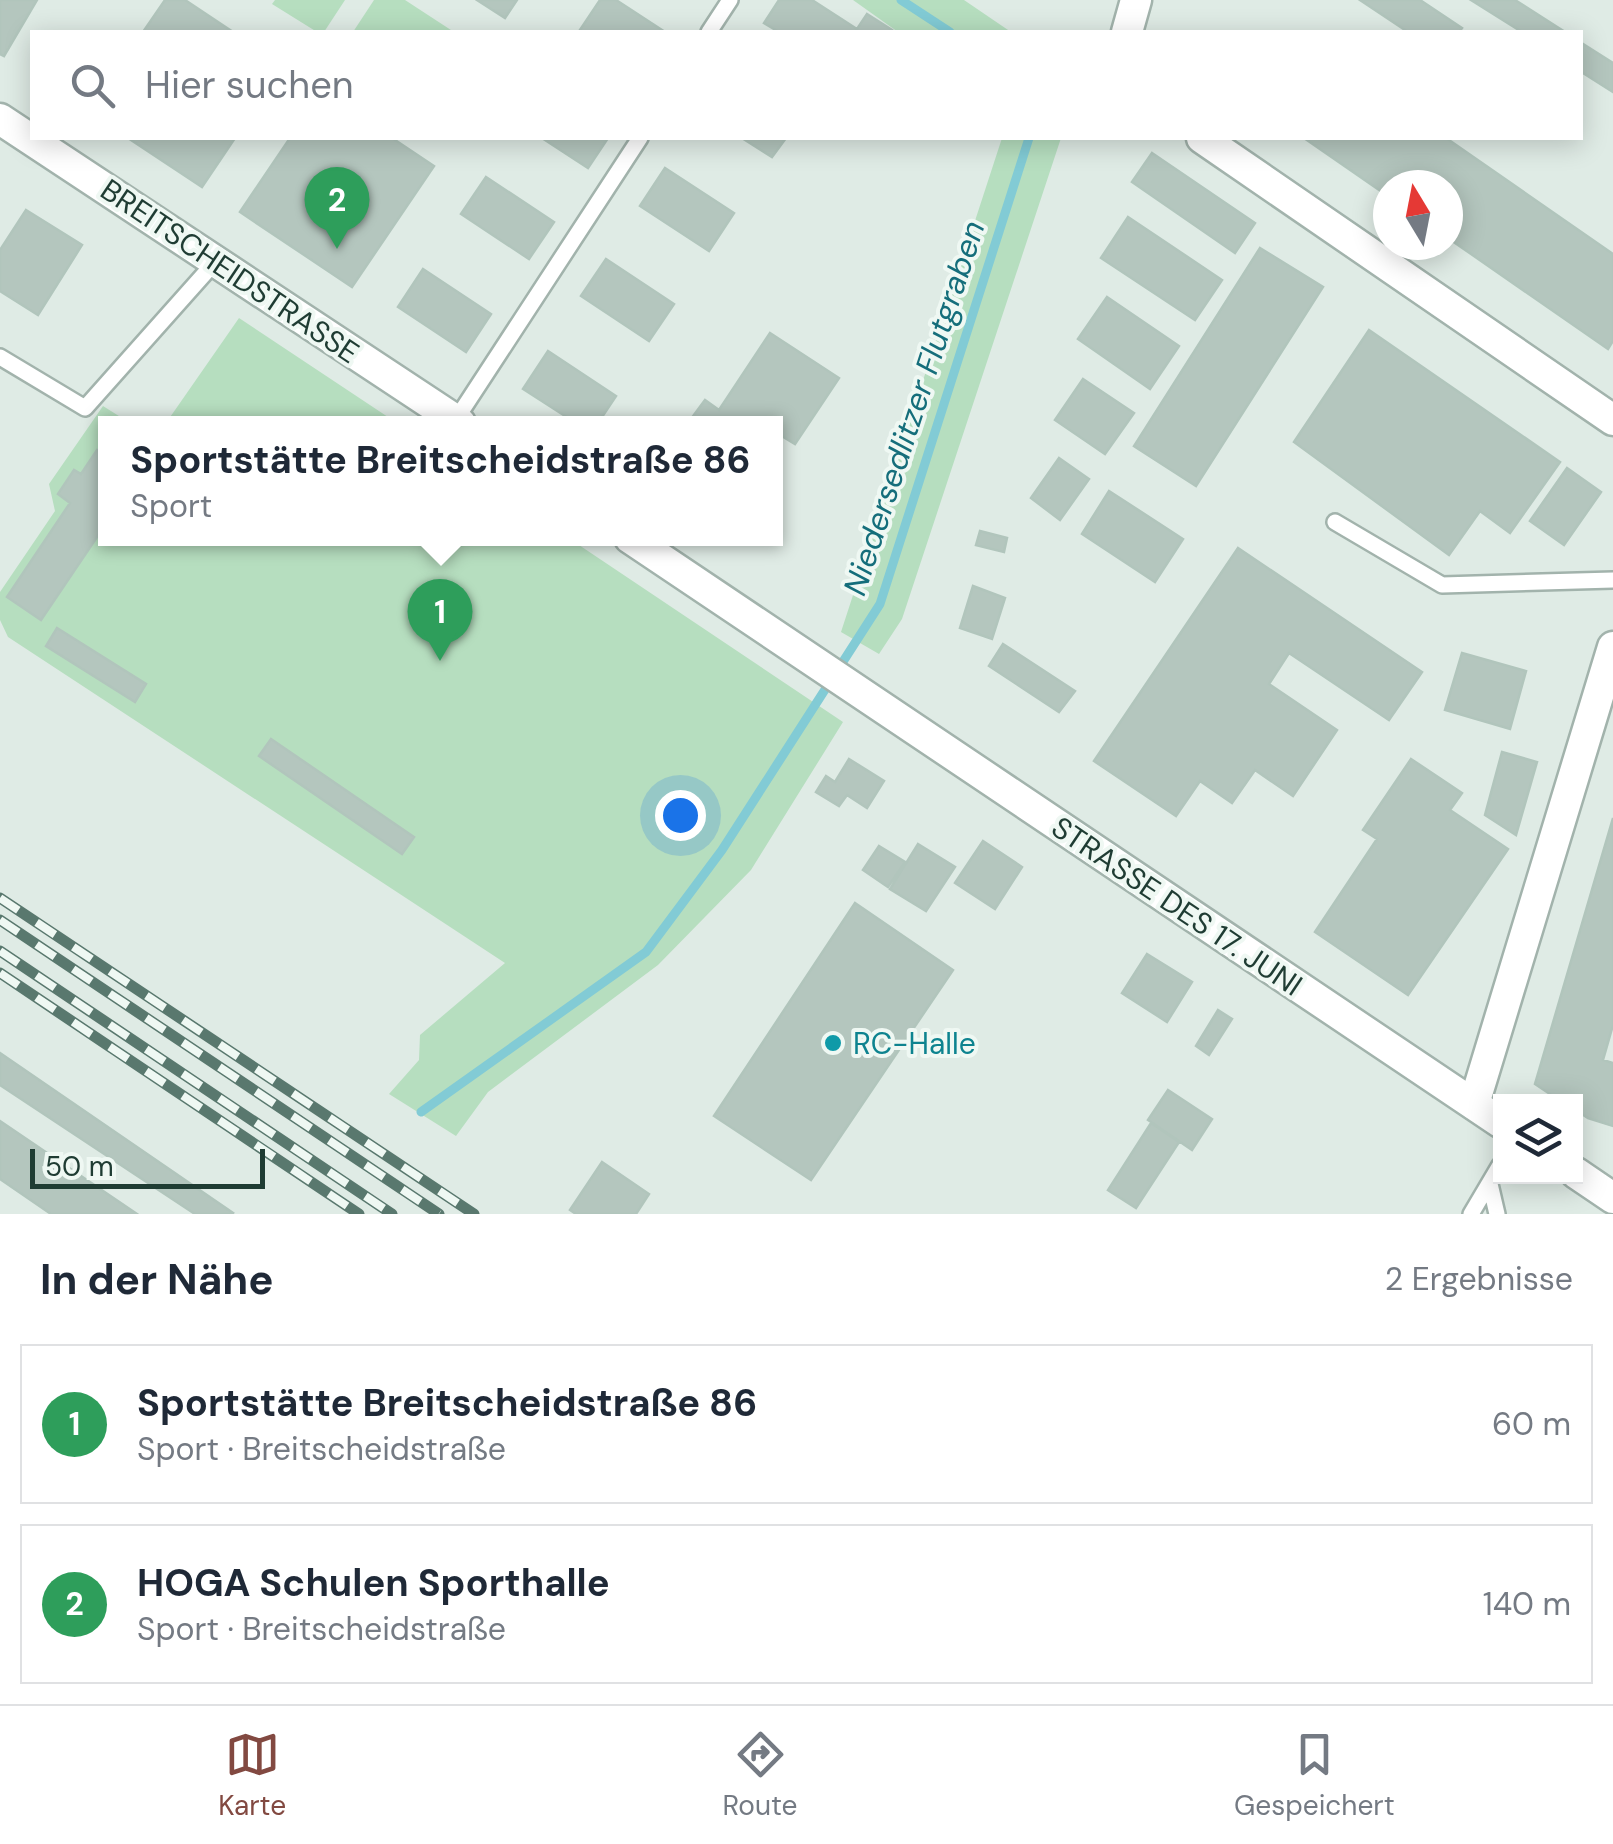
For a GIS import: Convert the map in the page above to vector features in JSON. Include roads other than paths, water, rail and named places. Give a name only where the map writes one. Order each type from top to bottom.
[{"type":"street","points":[[1128,30],[1136,0]]},
{"type":"street","name":"BREITSCHEIDSTRASSE","points":[[0,119],[30,139]]},
{"type":"street","name":"BREITSCHEIDSTRASSE","points":[[32,140],[448,416]]},
{"type":"street","points":[[1205,140],[1613,420]]},
{"type":"street","name":"STRASSE DES 17. JUNI","points":[[642,546],[1493,1117]]},
{"type":"street","points":[[1474,1104],[1613,647]]},
{"type":"street","points":[[1583,1177],[1613,1198]]},
{"type":"lane","points":[[710,30],[730,0]]},
{"type":"lane","points":[[461,416],[639,140]]},
{"type":"lane","points":[[0,357],[84,408],[215,262]]},
{"type":"lane","points":[[1335,522],[1442,585],[1613,580]]},
{"type":"lane","points":[[1471,1214],[1493,1178]]},
{"type":"lane","points":[[1490,1184],[1497,1214]]},
{"type":"waterway","name":"Niedersedlitzer Flutgraben","points":[[901,0],[947,30]]},
{"type":"waterway","name":"Niedersedlitzer Flutgraben","points":[[421,1112],[646,952],[722,850],[880,604],[1028,140]]},
{"type":"railway","points":[[0,898],[474,1214]]},
{"type":"railway","points":[[0,920],[439,1214]]},
{"type":"railway","points":[[0,951],[392,1214]]},
{"type":"railway","points":[[0,973],[359,1214]]},
{"type":"place","name":"HOGA Schulen Sporthalle","points":[[337,249]]},
{"type":"place","name":"Sportstätte Breitscheidstraße 86","points":[[440,661]]},
{"type":"place","name":"RC-Halle","points":[[833,1043]]}]
